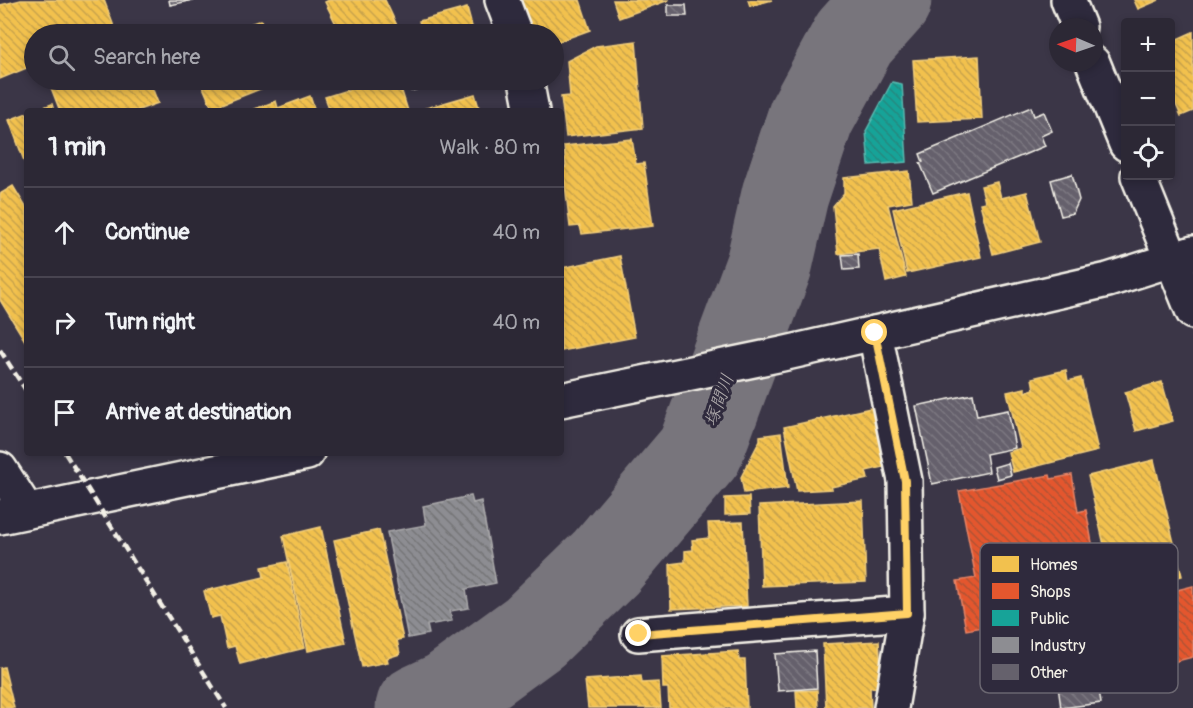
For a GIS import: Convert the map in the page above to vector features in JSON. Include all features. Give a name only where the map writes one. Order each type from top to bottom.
[{"type":"street","points":[[502,0],[511,24]]},
{"type":"street","points":[[1068,0],[1075,18]]},
{"type":"street","points":[[1097,72],[1121,134]]},
{"type":"street","points":[[528,90],[531,108]]},
{"type":"street","points":[[1140,180],[1182,258],[1193,312]]},
{"type":"street","points":[[564,399],[782,354],[1108,280],[1182,258]]},
{"type":"street","points":[[875,333],[905,481],[907,613],[891,708]]},
{"type":"street","points":[[0,469],[14,514],[293,456]]},
{"type":"street","points":[[639,634],[907,613]]},
{"type":"building: Homes","points":[[21,0],[104,0],[113,24],[24,24],[24,69],[0,79],[0,5]]},
{"type":"building: Homes","points":[[329,0],[385,0],[396,24],[336,24],[325,2]]},
{"type":"building: Homes","points":[[521,0],[580,0],[590,30],[564,39],[564,24],[529,24]]},
{"type":"building: Homes","points":[[613,0],[669,0],[619,18]]},
{"type":"building: Homes","points":[[748,0],[772,0],[750,6]]},
{"type":"building: Homes","points":[[1134,0],[1159,0],[1138,9]]},
{"type":"building: Homes","points":[[467,8],[471,24],[420,24],[419,21]]},
{"type":"building: Homes","points":[[261,20],[263,24],[250,24]]},
{"type":"building: Homes","points":[[1193,32],[1193,111],[1181,116],[1175,102],[1175,40]]},
{"type":"building: Homes","points":[[636,41],[643,128],[566,137],[561,97],[570,96],[567,61],[596,46]]},
{"type":"building: Homes","points":[[979,56],[982,119],[917,122],[913,60]]},
{"type":"building: Homes","points":[[52,90],[153,90],[158,103],[144,108],[59,108]]},
{"type":"building: Homes","points":[[204,90],[258,90],[212,108]]},
{"type":"building: Homes","points":[[347,90],[401,90],[407,108],[329,108],[325,97]]},
{"type":"building: Homes","points":[[475,94],[479,108],[426,108]]},
{"type":"building: Homes","points":[[310,96],[314,108],[278,108]]},
{"type":"building: Homes","points":[[276,101],[278,108],[258,108]]},
{"type":"building: Homes","points":[[52,104],[53,108],[41,108]]},
{"type":"building: Homes","points":[[24,114],[24,161],[9,120]]},
{"type":"building: Homes","points":[[632,139],[636,164],[644,163],[653,226],[582,234],[580,226],[570,227],[564,176],[564,167],[566,167],[564,146]]},
{"type":"building: Homes","points":[[909,171],[912,201],[888,205],[906,277],[886,282],[879,249],[838,254],[833,206],[844,193],[844,178]]},
{"type":"building: Homes","points":[[997,182],[1001,198],[1027,192],[1040,242],[993,254],[980,203],[985,202],[981,186]]},
{"type":"building: Homes","points":[[13,186],[24,204],[24,339],[0,300],[0,194]]},
{"type":"building: Homes","points":[[967,192],[981,257],[907,273],[893,209]]},
{"type":"building: Homes","points":[[620,256],[635,337],[564,350],[564,267]]},
{"type":"building: Homes","points":[[1066,370],[1068,381],[1081,378],[1098,451],[1013,472],[1008,452],[1021,448],[1007,392],[1025,388],[1025,392],[1034,389],[1032,378]]},
{"type":"building: Homes","points":[[1162,382],[1173,421],[1136,431],[1125,392]]},
{"type":"building: Homes","points":[[871,408],[884,467],[866,471],[868,479],[831,487],[832,489],[797,491],[784,427]]},
{"type":"building: Homes","points":[[781,433],[788,488],[744,493],[741,477],[760,436]]},
{"type":"building: Homes","points":[[1154,460],[1174,543],[1104,543],[1088,476]]},
{"type":"building: Homes","points":[[749,497],[750,514],[725,515],[725,498]]},
{"type":"building: Homes","points":[[863,501],[866,582],[762,586],[759,506]]},
{"type":"building: Homes","points":[[743,522],[747,606],[671,609],[670,564],[685,562],[685,551],[693,550],[692,540],[709,538],[708,523]]},
{"type":"building: Homes","points":[[321,527],[346,643],[308,651],[283,536]]},
{"type":"building: Homes","points":[[379,530],[403,639],[397,640],[400,654],[387,658],[388,662],[362,667],[334,540]]},
{"type":"building: Homes","points":[[1178,559],[1182,576],[1178,577]]},
{"type":"building: Homes","points":[[287,562],[305,648],[240,664],[235,646],[227,648],[220,616],[211,618],[204,591],[264,577],[262,567]]},
{"type":"building: Homes","points":[[879,641],[882,687],[870,688],[871,708],[826,708],[823,644]]},
{"type":"building: Homes","points":[[738,651],[739,660],[745,660],[747,708],[669,708],[668,688],[663,688],[662,656]]},
{"type":"building: Homes","points":[[4,667],[14,708],[0,708],[0,668]]},
{"type":"building: Homes","points":[[641,676],[642,683],[659,682],[661,708],[588,708],[585,680]]},
{"type":"building: Homes","points":[[817,690],[818,708],[797,708],[796,691]]},
{"type":"building: Shops","points":[[1050,475],[1051,479],[1072,475],[1078,512],[1086,510],[1092,543],[980,543],[980,628],[966,630],[957,581],[976,578],[959,491]]},
{"type":"building: Shops","points":[[1193,586],[1193,657],[1178,661],[1178,590]]},
{"type":"building: Public","points":[[892,82],[902,84],[907,162],[869,165],[866,131]]},
{"type":"building: Industry","points":[[471,496],[473,503],[481,501],[496,583],[466,589],[469,608],[450,611],[452,621],[427,625],[429,634],[408,638],[387,532],[426,525],[423,506]]},
{"type":"building: Other","points":[[169,0],[193,0],[170,5]]},
{"type":"building: Other","points":[[668,5],[686,5],[687,16],[668,16]]},
{"type":"building: Other","points":[[1031,107],[1034,116],[1044,112],[1052,131],[1041,136],[1045,146],[933,193],[920,163],[923,162],[920,154]]},
{"type":"building: Other","points":[[1072,174],[1079,200],[1073,213],[1061,216],[1051,180]]},
{"type":"building: Other","points":[[858,254],[859,269],[844,270],[842,255]]},
{"type":"building: Other","points":[[973,394],[977,416],[1008,410],[1015,448],[986,454],[989,472],[932,484],[916,406]]},
{"type":"building: Other","points":[[1008,463],[1011,475],[997,479],[994,467]]},
{"type":"building: Other","points":[[815,651],[817,688],[778,691],[775,654]]},
{"type":"building: Other","points":[[1059,693],[1099,693],[1101,703],[1061,708]]},
{"type":"waterway","name":"塚間川","points":[[419,708],[449,694],[534,632],[606,562],[700,451],[769,265],[785,195],[811,117],[854,38],[888,0]]},
{"type":"railway","points":[[0,350],[24,387]]},
{"type":"railway","points":[[67,456],[226,708]]},
{"type":"route","points":[[639,634],[907,613],[905,481],[875,333]]}]
